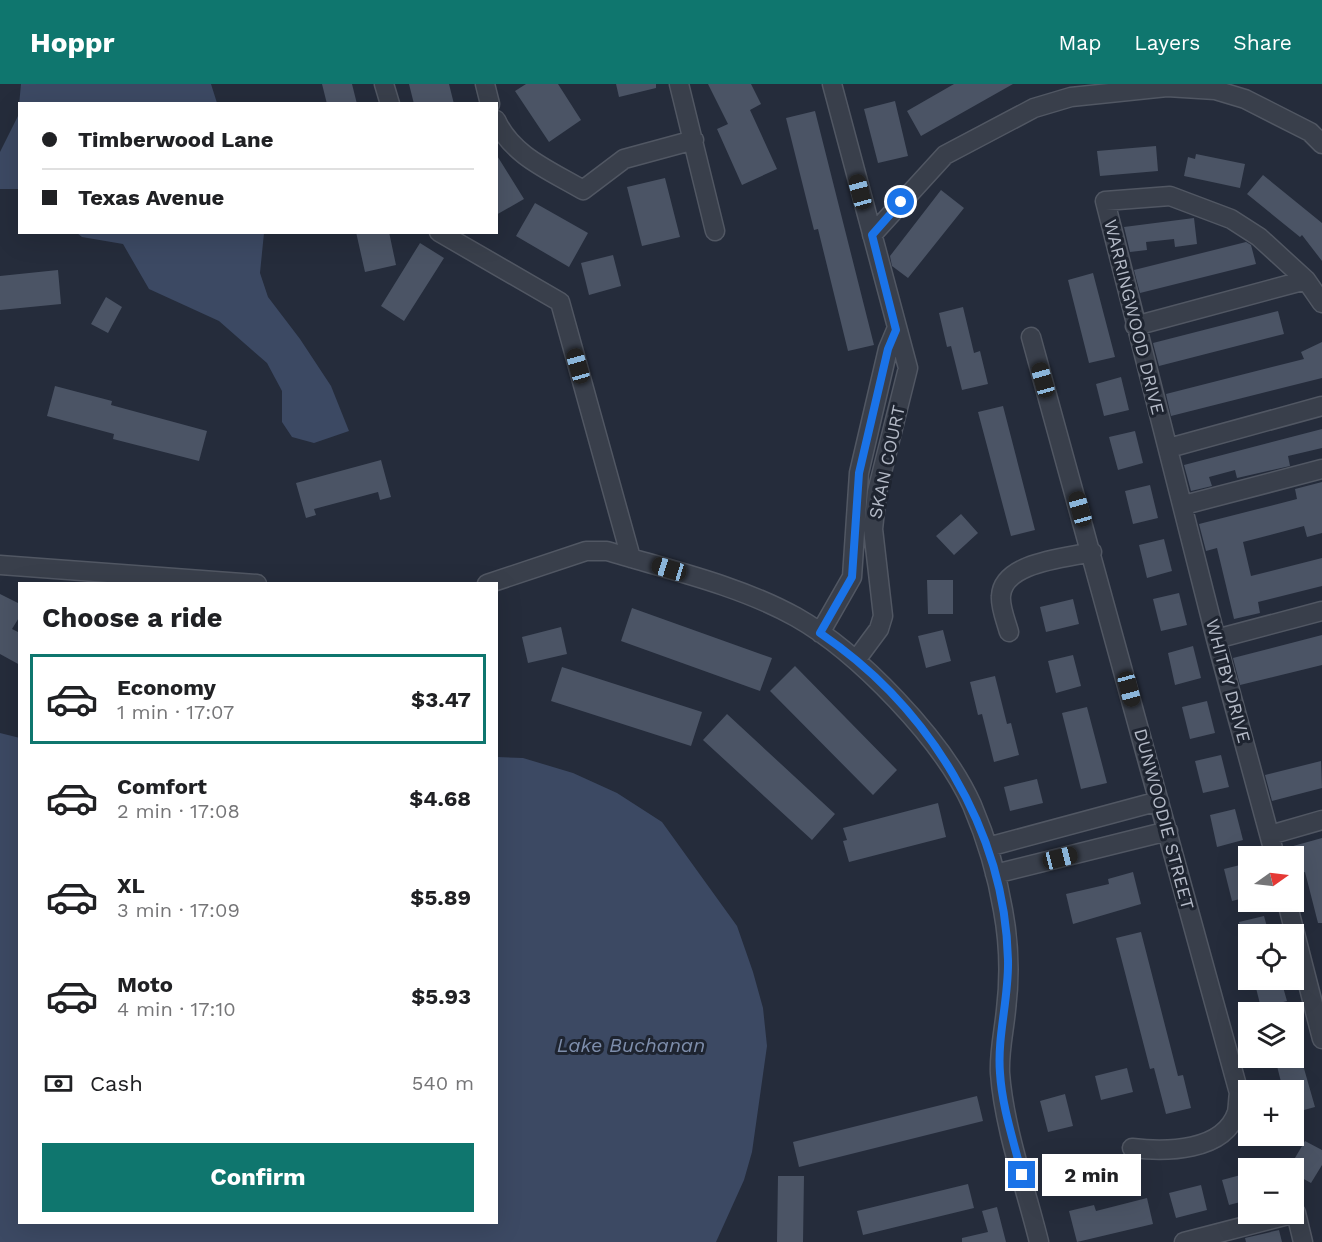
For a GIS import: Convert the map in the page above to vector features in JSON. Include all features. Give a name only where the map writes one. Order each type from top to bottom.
[{"type":"street","points":[[384,84],[389,102]]},
{"type":"street","points":[[485,84],[490,102]]},
{"type":"street","points":[[679,84],[715,231]]},
{"type":"street","name":"SKAN COURT","points":[[832,84],[908,368],[877,492],[873,529],[883,616],[879,629],[856,660]]},
{"type":"street","points":[[872,235],[945,154],[1034,108],[1098,89],[1167,87],[1215,90],[1245,99],[1318,132]]},
{"type":"street","points":[[498,125],[503,136],[522,154],[583,190],[624,159],[694,140]]},
{"type":"street","name":"WARRINGWOOD DRIVE","points":[[1184,505],[1135,326],[1105,201],[1170,196],[1231,219],[1259,237],[1306,280],[1322,303]]},
{"type":"street","points":[[443,234],[560,302],[631,558]]},
{"type":"street","points":[[1135,326],[1306,280]]},
{"type":"street","name":"SKAN COURT","points":[[820,633],[852,577],[859,473],[888,349],[896,330]]},
{"type":"street","name":"DUNWOODIE STREET","points":[[1031,337],[1239,1093],[1237,1113],[1227,1129],[1211,1141],[1159,1152],[1132,1148]]},
{"type":"street","points":[[1169,448],[1322,406]]},
{"type":"street","points":[[1184,505],[1322,469]]},
{"type":"street","name":"WHITBY DRIVE","points":[[1184,505],[1216,639],[1273,846]]},
{"type":"street","points":[[493,582],[586,551],[607,551],[727,586],[796,617],[820,633],[856,660],[913,718],[971,803],[988,847],[995,874],[1003,911],[1008,959],[1000,1074],[1011,1131],[1040,1242]]},
{"type":"street","points":[[1009,632],[1001,597],[1007,579],[1022,568],[1092,552]]},
{"type":"street","points":[[3,564],[232,582]]},
{"type":"street","points":[[1216,639],[1322,611]]},
{"type":"street","points":[[988,847],[1160,801]]},
{"type":"street","points":[[1270,835],[1322,820]]},
{"type":"street","points":[[995,874],[1168,831]]},
{"type":"street","points":[[1290,912],[1322,1039]]},
{"type":"street","points":[[1184,1242],[1296,1213],[1303,1242]]},
{"type":"water","points":[[21,84],[211,84],[217,102],[19,102]]},
{"type":"water","points":[[18,116],[18,189],[0,189],[0,152]]},
{"type":"water","points":[[78,234],[264,234],[260,273],[268,297],[300,339],[331,386],[349,431],[314,443],[292,437],[282,422],[282,391],[267,363],[219,321],[149,289],[123,244],[82,237]]},
{"type":"water","name":"Lake Buchanan","points":[[0,733],[18,738],[18,1224],[498,1224],[498,757],[523,758],[573,773],[617,793],[662,822],[737,926],[763,1008],[767,1046],[752,1152],[744,1180],[716,1242],[0,1242]]},
{"type":"building","points":[[322,84],[352,84],[356,102],[326,102]]},
{"type":"building","points":[[409,84],[449,84],[454,102],[414,102]]},
{"type":"building","points":[[526,84],[558,84],[581,120],[549,142],[515,91]]},
{"type":"building","points":[[616,84],[656,84],[656,88],[619,97]]},
{"type":"building","points":[[708,84],[751,84],[761,104],[750,110],[777,169],[742,185],[717,129],[728,124]]},
{"type":"building","points":[[954,84],[1013,84],[921,136],[907,111]]},
{"type":"building","points":[[895,101],[908,156],[878,163],[864,109]]},
{"type":"building","points":[[815,111],[874,345],[848,351],[818,229],[814,230],[786,118]]},
{"type":"building","points":[[1156,146],[1158,171],[1100,176],[1097,151]]},
{"type":"building","points":[[1196,154],[1245,164],[1240,188],[1184,176],[1188,157],[1195,159]]},
{"type":"building","points":[[498,157],[524,199],[498,214]]},
{"type":"building","points":[[1263,175],[1322,223],[1322,261],[1302,235],[1300,237],[1247,194]]},
{"type":"building","points":[[665,178],[680,237],[642,246],[627,187]]},
{"type":"building","points":[[941,190],[964,208],[908,278],[892,266],[890,256]]},
{"type":"building","points":[[535,203],[588,233],[569,267],[516,236]]},
{"type":"building","points":[[1194,218],[1197,244],[1175,247],[1174,239],[1146,242],[1147,250],[1130,252],[1124,227]]},
{"type":"building","points":[[356,234],[389,234],[396,265],[365,272]]},
{"type":"building","points":[[1246,242],[1251,245],[1256,264],[1140,293],[1134,270]]},
{"type":"building","points":[[420,243],[444,258],[404,321],[381,306]]},
{"type":"building","points":[[613,255],[621,286],[589,295],[581,263]]},
{"type":"building","points":[[58,270],[61,304],[0,310],[0,276]]},
{"type":"building","points":[[1093,273],[1115,357],[1089,363],[1068,280]]},
{"type":"building","points":[[106,297],[122,307],[108,333],[91,324]]},
{"type":"building","points":[[963,307],[974,353],[980,351],[988,384],[962,390],[951,346],[947,347],[939,313]]},
{"type":"building","points":[[1278,311],[1284,334],[1159,366],[1153,343]]},
{"type":"building","points":[[1322,342],[1322,378],[1171,416],[1166,394],[1304,359],[1301,352]]},
{"type":"building","points":[[1121,377],[1129,410],[1104,416],[1096,384]]},
{"type":"building","points":[[55,386],[112,401],[111,405],[207,431],[199,461],[113,439],[114,434],[47,416]]},
{"type":"building","points":[[1003,406],[1035,530],[1011,536],[978,412]]},
{"type":"building","points":[[1322,429],[1322,448],[1288,456],[1290,466],[1237,478],[1235,470],[1209,477],[1212,486],[1191,491],[1184,465]]},
{"type":"building","points":[[1135,431],[1143,463],[1118,470],[1109,437]]},
{"type":"building","points":[[381,460],[391,497],[380,500],[378,492],[314,509],[316,515],[306,518],[296,483]]},
{"type":"building","points":[[1322,482],[1322,533],[1307,537],[1304,526],[1243,542],[1251,576],[1322,558],[1322,586],[1258,602],[1260,613],[1234,619],[1217,548],[1206,551],[1199,524],[1297,499],[1295,489]]},
{"type":"building","points":[[1150,485],[1158,518],[1133,524],[1125,491]]},
{"type":"building","points":[[961,514],[978,533],[954,555],[936,536]]},
{"type":"building","points":[[1164,539],[1172,571],[1147,578],[1139,545]]},
{"type":"building","points":[[927,580],[953,580],[953,614],[928,614]]},
{"type":"building","points":[[1179,593],[1187,625],[1161,631],[1153,599]]},
{"type":"building","points":[[0,594],[18,603],[18,619],[12,629],[18,632],[18,664],[0,654]]},
{"type":"building","points":[[1073,599],[1079,624],[1046,632],[1040,607]]},
{"type":"building","points":[[632,608],[772,658],[760,691],[621,641]]},
{"type":"building","points":[[561,627],[567,654],[528,663],[522,637]]},
{"type":"building","points":[[943,630],[951,661],[926,668],[918,636]]},
{"type":"building","points":[[1322,635],[1322,665],[1240,685],[1233,658]]},
{"type":"building","points":[[1193,646],[1201,678],[1175,685],[1168,653]]},
{"type":"building","points":[[1073,655],[1081,686],[1056,693],[1048,661]]},
{"type":"building","points":[[795,666],[897,770],[873,795],[770,691]]},
{"type":"building","points":[[562,667],[702,712],[691,746],[551,701]]},
{"type":"building","points":[[995,676],[1007,724],[1011,723],[1019,755],[994,762],[982,714],[978,715],[970,682]]},
{"type":"building","points":[[1207,701],[1215,733],[1190,739],[1182,707]]},
{"type":"building","points":[[1087,707],[1107,783],[1081,789],[1062,713]]},
{"type":"building","points":[[727,714],[835,814],[812,840],[703,740]]},
{"type":"building","points":[[1221,755],[1229,787],[1203,793],[1195,761]]},
{"type":"building","points":[[1321,761],[1322,788],[1272,801],[1265,775]]},
{"type":"building","points":[[1037,779],[1043,803],[1010,811],[1004,787]]},
{"type":"building","points":[[938,803],[946,837],[849,862],[843,841],[847,840],[843,828]]},
{"type":"building","points":[[1235,809],[1243,840],[1217,847],[1210,815]]},
{"type":"building","points":[[1322,838],[1322,923],[1318,923],[1304,872],[1304,846],[1293,846]]},
{"type":"building","points":[[1238,866],[1238,900],[1232,901],[1224,869]]},
{"type":"building","points":[[1133,872],[1141,904],[1073,924],[1066,894],[1109,884],[1108,879]]},
{"type":"building","points":[[1264,916],[1266,924],[1240,924],[1239,922]]},
{"type":"building","points":[[1141,932],[1178,1076],[1183,1075],[1191,1108],[1166,1114],[1154,1068],[1150,1069],[1116,938]]},
{"type":"building","points":[[1256,990],[1284,990],[1287,1001],[1283,1002],[1260,1002]]},
{"type":"building","points":[[1127,1068],[1133,1092],[1101,1100],[1095,1076]]},
{"type":"building","points":[[1278,1068],[1304,1068],[1315,1107],[1304,1110],[1304,1080],[1280,1080]]},
{"type":"building","points":[[1065,1094],[1073,1126],[1048,1132],[1040,1101]]},
{"type":"building","points":[[977,1096],[983,1121],[799,1167],[793,1142]]},
{"type":"building","points":[[1305,1141],[1322,1150],[1322,1165],[1311,1183],[1304,1179],[1304,1158],[1295,1158]]},
{"type":"building","points":[[778,1176],[804,1176],[803,1242],[777,1242]]},
{"type":"building","points":[[1238,1176],[1238,1203],[1229,1205],[1222,1180]]},
{"type":"building","points":[[968,1184],[974,1208],[863,1235],[857,1211]]},
{"type":"building","points":[[1201,1185],[1207,1210],[1176,1218],[1169,1193]]},
{"type":"building","points":[[1147,1198],[1153,1224],[1077,1242],[1069,1211],[1094,1205],[1096,1211]]},
{"type":"building","points":[[997,1207],[1006,1242],[962,1242],[962,1238],[988,1232],[982,1211]]},
{"type":"building","points":[[1279,1230],[1282,1242],[1246,1242],[1245,1238]]},
{"type":"route","points":[[901,202],[872,235],[896,330],[888,349],[859,473],[852,577],[840,603],[820,633],[856,660],[913,718],[971,803],[988,847],[1003,911],[1008,959],[1006,1008],[1000,1048],[1000,1074],[1022,1175]]}]
